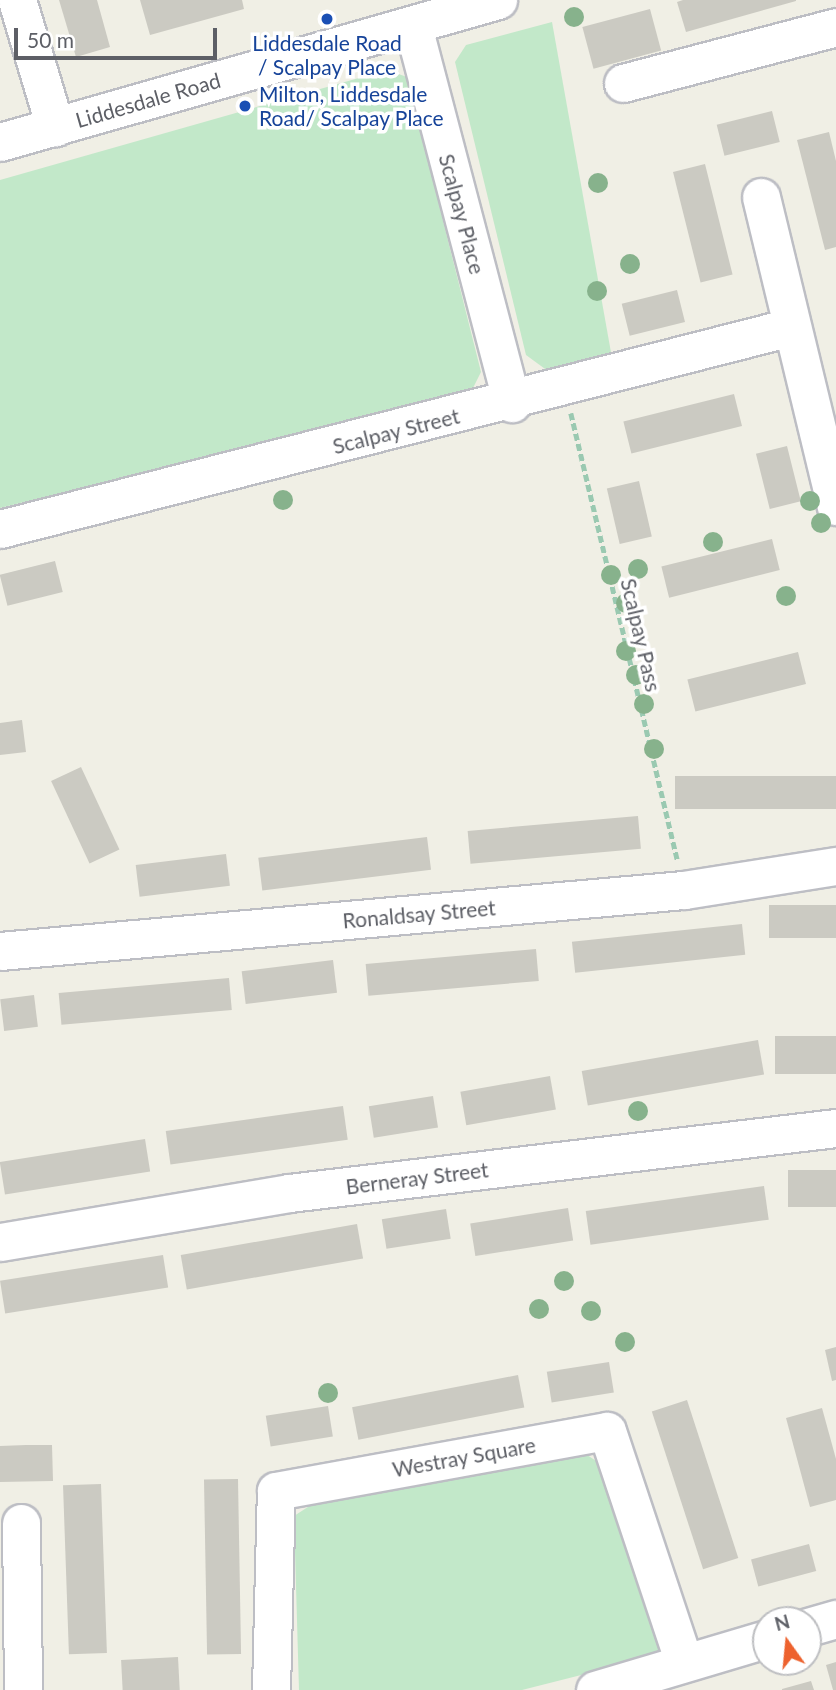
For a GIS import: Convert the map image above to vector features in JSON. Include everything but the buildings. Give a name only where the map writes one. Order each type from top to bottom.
[{"type":"street","points":[[17,0],[55,127]]},
{"type":"street","name":"Liddesdale Road","points":[[0,142],[498,0]]},
{"type":"street","name":"Scalpay Place","points":[[413,26],[512,402]]},
{"type":"street","points":[[623,83],[836,27]]},
{"type":"street","points":[[761,197],[836,506]]},
{"type":"street","name":"Scalpay Street","points":[[0,529],[512,402],[791,327]]},
{"type":"street","name":"Ronaldsay Street","points":[[0,951],[684,890],[836,866]]},
{"type":"street","name":"Berneray Street","points":[[0,1242],[289,1194],[836,1128]]},
{"type":"street","name":"Westray Square","points":[[271,1690],[276,1491],[607,1431],[684,1663]]},
{"type":"street","points":[[21,1523],[23,1690]]},
{"type":"street","points":[[595,1690],[752,1643]]},
{"type":"path","name":"Scalpay Pass","points":[[565,388],[684,890]]},
{"type":"green space","points":[[552,22],[612,358],[552,374],[526,355],[455,62],[466,45]]},
{"type":"green space","points":[[387,70],[407,77],[481,372],[471,392],[0,508],[0,180]]},
{"type":"green space","points":[[581,1451],[616,1474],[660,1655],[522,1690],[299,1690],[294,1516],[325,1496]]},
{"type":"place","name":"Liddesdale Road / Scalpay Place","points":[[327,19]]},
{"type":"place","name":"Milton, Liddesdale Road/ Scalpay Place","points":[[245,106]]}]
